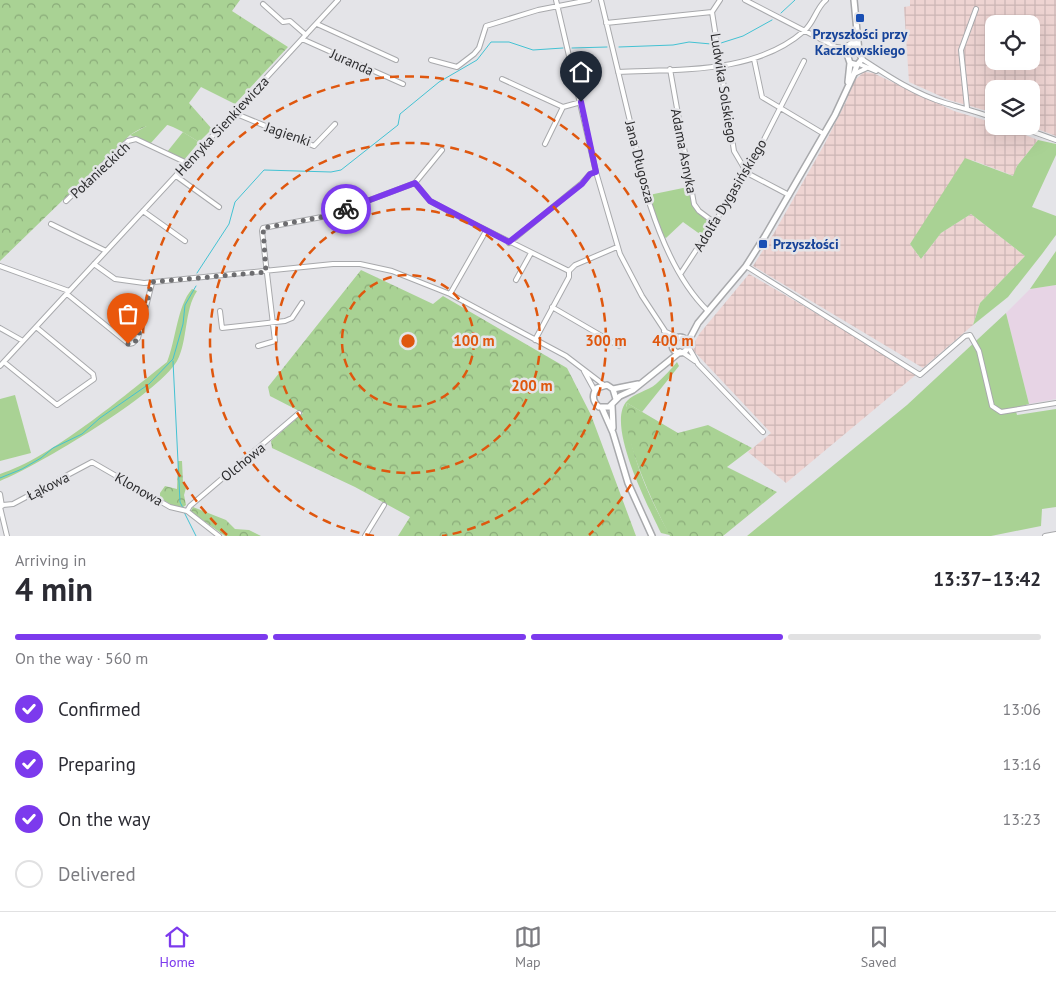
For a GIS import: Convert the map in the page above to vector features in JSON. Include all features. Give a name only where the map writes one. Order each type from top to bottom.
[{"type":"street","name":"Henryka Sienkiewicza","points":[[2,364],[338,0]]},
{"type":"street","points":[[556,0],[596,172],[618,247],[642,296],[672,344],[698,364],[763,432]]},
{"type":"street","points":[[431,60],[457,67],[479,48],[486,26],[538,10],[588,0]]},
{"type":"street","name":"Jana Długosza","points":[[601,0],[650,205],[666,249],[708,312]]},
{"type":"street","points":[[606,23],[712,12],[720,0]]},
{"type":"street","points":[[745,0],[852,55],[859,62],[944,102],[985,115]]},
{"type":"street","points":[[618,72],[719,65],[754,59],[805,30],[826,0]]},
{"type":"street","points":[[852,55],[858,30],[854,0]]},
{"type":"street","points":[[262,4],[283,22],[290,21],[306,35]]},
{"type":"street","points":[[967,108],[961,50],[976,9]]},
{"type":"street","name":"Ludwika Solskiego","points":[[712,12],[734,151],[747,173]]},
{"type":"street","points":[[317,24],[396,60]]},
{"type":"street","points":[[613,434],[612,405],[616,399],[641,384],[681,352],[688,344],[698,324],[746,266],[790,195],[842,101],[848,83],[854,41],[858,30]]},
{"type":"street","name":"Juranda","points":[[302,39],[403,84]]},
{"type":"street","points":[[844,48],[854,41]]},
{"type":"street","points":[[836,47],[844,48],[867,68],[878,71]]},
{"type":"street","points":[[754,59],[760,94],[779,109],[824,134]]},
{"type":"street","name":"Adolfa Dygasińskiego","points":[[681,273],[747,173],[804,61]]},
{"type":"street","points":[[848,83],[859,62]]},
{"type":"street","points":[[854,74],[867,68]]},
{"type":"street","name":"Adama Asnyka","points":[[670,69],[691,193],[699,211],[715,223]]},
{"type":"street","points":[[502,79],[563,107],[581,102]]},
{"type":"street","points":[[545,144],[563,107]]},
{"type":"street","name":"Jagienki","points":[[234,113],[314,146],[335,124]]},
{"type":"street","points":[[1040,134],[1056,140]]},
{"type":"street","name":"Połanieckich","points":[[66,201],[128,141],[136,139],[188,163]]},
{"type":"street","points":[[258,346],[275,341],[266,272],[263,228],[327,216],[415,183],[442,150]]},
{"type":"street","points":[[509,242],[582,184],[590,174],[596,172]]},
{"type":"street","points":[[747,173],[790,195]]},
{"type":"street","points":[[176,176],[219,207]]},
{"type":"street","points":[[415,183],[430,201],[486,231],[569,271]]},
{"type":"street","points":[[143,211],[185,240]]},
{"type":"street","points":[[50,224],[106,251]]},
{"type":"street","points":[[450,294],[486,231]]},
{"type":"street","points":[[535,340],[569,277],[569,271],[575,265],[618,247]]},
{"type":"street","points":[[516,280],[531,253]]},
{"type":"street","points":[[94,264],[114,279],[134,283],[266,272],[310,266],[360,264],[402,274],[450,294],[566,356],[604,385],[613,389],[624,389],[641,384]]},
{"type":"street","points":[[0,266],[68,292],[128,344],[133,344],[138,338],[152,282]]},
{"type":"street","points":[[746,266],[920,375],[965,336],[970,335],[979,351],[992,406],[995,410],[1001,412],[1056,403]]},
{"type":"street","points":[[220,311],[222,328],[273,324],[292,318],[302,304]]},
{"type":"street","points":[[552,308],[619,346]]},
{"type":"street","points":[[664,365],[672,344],[698,324]]},
{"type":"street","points":[[2,364],[58,405],[94,379],[93,374],[36,327]]},
{"type":"street","points":[[0,328],[22,341]]},
{"type":"street","points":[[663,330],[679,337],[688,344],[698,364]]},
{"type":"street","points":[[581,368],[595,391],[594,401],[602,408],[613,434],[628,482],[652,536]]},
{"type":"street","points":[[595,391],[604,385]]},
{"type":"street","points":[[613,389],[616,399]]},
{"type":"street","points":[[602,408],[612,405]]},
{"type":"street","name":"Olchowa","points":[[187,511],[190,506],[299,413]]},
{"type":"street","name":"Klonowa","points":[[92,462],[170,507],[187,511],[219,536]]},
{"type":"street","name":"Łąkowa","points":[[1,506],[14,503],[92,462]]},
{"type":"street","points":[[0,494],[8,536]]},
{"type":"street","points":[[365,536],[384,505]]},
{"type":"street","points":[[1045,536],[1056,534]]},
{"type":"shaded area","points":[[910,0],[1056,0],[1056,136],[1040,130],[1040,80],[985,80],[985,110],[949,100],[909,82],[904,7],[910,6]]},
{"type":"shaded area","points":[[864,72],[873,73],[954,111],[985,120],[985,135],[1026,135],[1038,140],[1017,166],[1014,176],[972,160],[910,244],[921,259],[941,233],[971,214],[1025,256],[980,303],[973,325],[923,368],[753,266],[824,145],[847,100],[849,89]]},
{"type":"shaded area","points":[[749,274],[918,373],[786,483],[748,452],[771,433],[691,348],[700,333]]},
{"type":"shaded area","points":[[1056,285],[1056,399],[1029,404],[1006,313],[1030,289]]},
{"type":"green space","points":[[0,0],[240,0],[232,11],[288,47],[235,104],[201,87],[189,103],[212,129],[199,142],[173,127],[158,124],[150,125],[130,135],[0,261]]},
{"type":"green space","points":[[152,123],[168,124],[150,144],[130,135]]},
{"type":"green space","points":[[183,132],[199,142],[184,160],[167,152]]},
{"type":"green space","points":[[1038,140],[1056,144],[1056,155],[1032,207],[1056,216],[1056,235],[1008,297],[973,325],[980,303],[1025,256],[971,214],[941,233],[921,259],[910,244],[965,158],[1013,176],[1017,166]]},
{"type":"green space","points":[[688,187],[692,204],[713,221],[704,237],[683,222],[666,238],[660,233],[649,195]]},
{"type":"green space","points":[[1056,251],[1056,285],[1030,289]]},
{"type":"green space","points":[[361,270],[433,304],[443,296],[567,368],[591,415],[636,536],[398,536],[410,517],[355,487],[272,448],[271,441],[303,413],[270,396],[268,387]]},
{"type":"green space","points":[[192,289],[197,291],[190,307],[183,344],[177,361],[165,375],[146,392],[96,428],[18,473],[0,481],[0,474],[42,455],[109,408],[167,362],[183,304]]},
{"type":"green space","points":[[1006,313],[1029,404],[1015,408],[1017,415],[1056,409],[1056,507],[1042,509],[1041,526],[991,536],[747,536],[907,405]]},
{"type":"green space","points":[[677,362],[679,366],[642,412],[627,403],[626,406],[631,440],[640,473],[670,535],[661,533],[639,486],[631,466],[621,428],[622,412],[627,401],[656,384]]},
{"type":"green space","points":[[15,395],[31,453],[0,461],[0,399]]},
{"type":"green space","points":[[627,403],[678,433],[708,425],[752,448],[727,467],[777,492],[723,536],[670,536],[648,490],[633,451],[626,416]]},
{"type":"green space","points":[[178,461],[182,461],[183,482],[186,488],[184,495],[186,505],[182,508],[177,508],[160,498],[160,493],[165,486],[177,489]]},
{"type":"green space","points":[[193,507],[226,520],[235,529],[249,530],[261,536],[225,536],[193,513],[191,511]]},
{"type":"waterway","points":[[781,13],[795,0]]},
{"type":"waterway","points":[[721,43],[743,36],[772,20]]},
{"type":"waterway","points":[[197,273],[229,224],[235,202],[264,170],[331,172],[341,170],[398,125],[400,114],[439,82],[477,60],[491,42],[509,42],[533,50],[563,48]]},
{"type":"waterway","points":[[619,47],[673,45],[689,42],[711,44]]},
{"type":"waterway","points":[[572,48],[607,47]]},
{"type":"waterway","points":[[0,478],[22,469],[41,458],[53,448],[82,434],[100,418],[149,384],[173,359],[183,324],[185,305],[196,286]]},
{"type":"waterway","points":[[173,361],[180,502],[183,508]]},
{"type":"waterway","points":[[184,512],[196,536]]},
{"type":"way so far","points":[[128,344],[133,344],[138,338],[152,282],[266,272],[263,228],[327,216],[346,209]]},
{"type":"place","name":"Przyszłości przy Kaczkowskiego","points":[[860,18]]},
{"type":"place","name":"Przyszłości","points":[[763,244]]},
{"type":"route","points":[[346,209],[415,183],[430,201],[509,242],[582,184],[590,174],[596,172],[581,102]]}]
